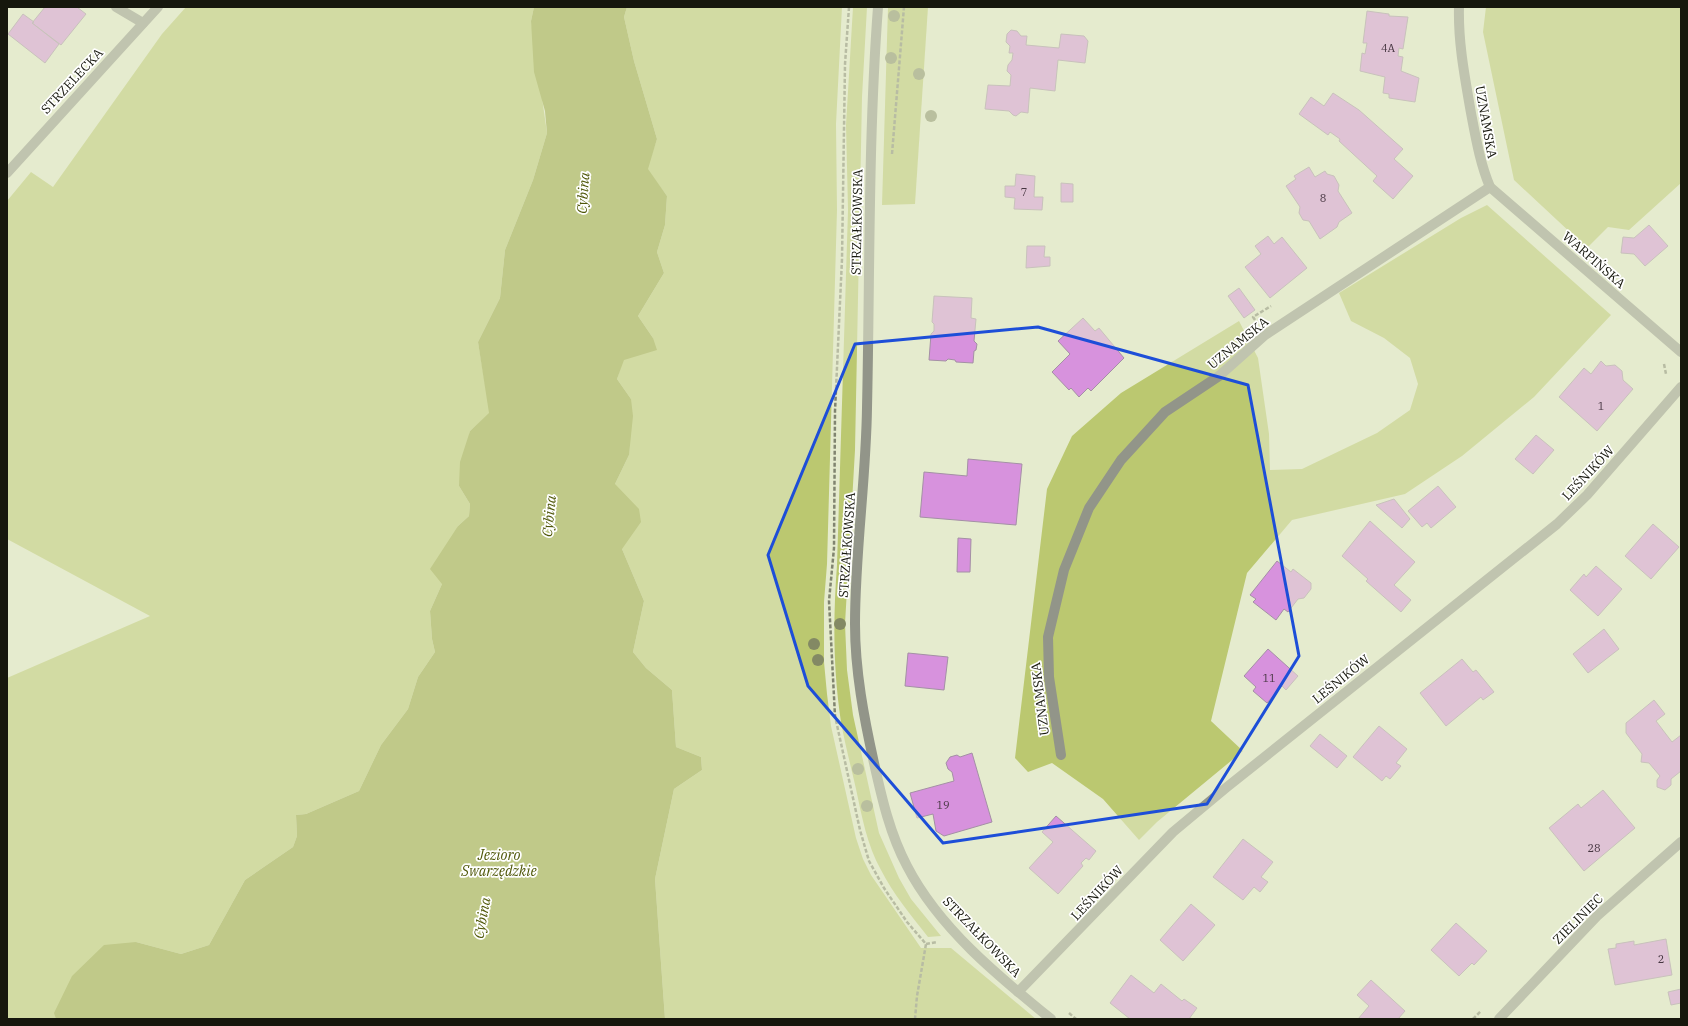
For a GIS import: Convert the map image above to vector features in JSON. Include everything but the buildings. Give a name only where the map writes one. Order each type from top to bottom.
[{"type":"street","points":[[116,7],[144,23]]},
{"type":"street","name":"STRZELECKA","points":[[7,173],[158,7]]},
{"type":"street","name":"STRZAŁKOWSKA","points":[[878,7],[872,132],[866,455],[855,624],[860,687],[882,799],[892,832],[907,866],[927,899],[954,931],[1018,992],[1051,1019]]},
{"type":"street","name":"UZNAMSKA","points":[[1061,755],[1049,677],[1048,637],[1064,570],[1089,508],[1121,460],[1165,412],[1219,376],[1266,335],[1490,187],[1481,168],[1466,82],[1461,48],[1459,7]]},
{"type":"street","name":"WARPIŃSKA","points":[[1490,187],[1681,352]]},
{"type":"street","name":"LEŚNIKÓW","points":[[1018,992],[1172,832],[1226,787],[1557,524],[1592,490],[1681,387]]},
{"type":"street","name":"ZIELINIEC","points":[[1499,1019],[1597,916],[1681,842]]},
{"type":"path","points":[[892,159],[904,7]]},
{"type":"path","points":[[1266,335],[1253,317],[1272,305]]},
{"type":"path","points":[[1663,358],[1666,378]]},
{"type":"path","points":[[915,1019],[917,996],[926,944]]},
{"type":"highlighted area","points":[[1038,327],[1248,385],[1299,656],[1207,804],[943,843],[808,686],[768,555],[855,344]]},
{"type":"shaded area","points":[[186,7],[534,7],[531,21],[547,133],[533,180],[505,250],[500,298],[478,342],[490,413],[470,431],[459,486],[470,504],[469,516],[458,526],[442,584],[430,611],[432,639],[435,652],[418,677],[408,709],[381,745],[359,791],[306,814],[296,815],[297,836],[293,847],[245,880],[209,945],[181,954],[136,942],[55,1013],[56,1019],[7,1019],[7,678],[150,616],[7,539],[7,201],[31,172],[53,187],[162,34]]},
{"type":"shaded area","points":[[627,7],[842,7],[836,124],[837,210],[827,564],[824,602],[824,662],[831,726],[856,838],[863,859],[871,875],[921,948],[951,948],[1036,1019],[665,1019],[655,879],[674,789],[702,770],[701,757],[676,747],[672,690],[646,668],[633,652],[644,601],[622,549],[615,484],[629,455],[631,399],[617,379],[623,360],[653,338],[638,316],[664,273],[657,252],[665,225],[667,196],[647,169],[657,139],[634,61],[624,17]]},
{"type":"shaded area","points":[[853,7],[867,7],[862,97],[855,450],[845,624],[847,670],[853,715],[879,833],[899,878],[911,899],[941,936],[928,937],[891,888],[872,851],[863,820],[844,739],[836,683],[834,644],[835,604],[848,210],[846,125]]},
{"type":"shaded area","points":[[888,7],[928,7],[915,204],[882,205]]},
{"type":"shaded area","points":[[1486,7],[1681,7],[1681,183],[1629,230],[1608,227],[1587,248],[1514,180],[1483,32]]},
{"type":"shaded area","points":[[1487,205],[1611,315],[1534,397],[1462,456],[1405,494],[1292,520],[1247,573],[1211,721],[1243,751],[1157,822],[1139,840],[1103,799],[1052,763],[1028,772],[1015,758],[1047,489],[1072,436],[1121,393],[1239,321],[1258,358],[1269,434],[1270,470],[1302,469],[1377,433],[1410,410],[1418,384],[1410,358],[1384,338],[1351,321],[1339,293],[1461,218]]},
{"type":"water","name":"Jezioro Swarzędzkie","points":[[534,7],[627,7],[624,17],[634,61],[657,139],[648,169],[667,196],[665,225],[657,252],[664,273],[638,316],[653,338],[657,350],[624,360],[617,379],[631,399],[633,416],[629,455],[615,484],[639,509],[641,522],[622,549],[644,601],[633,652],[646,668],[672,690],[676,747],[701,757],[702,770],[674,789],[655,879],[665,1019],[56,1019],[54,1013],[72,976],[104,945],[136,942],[181,954],[209,945],[245,880],[293,847],[297,836],[296,815],[306,814],[359,791],[381,745],[408,709],[418,677],[435,652],[432,639],[430,611],[442,584],[430,569],[458,526],[469,516],[470,504],[459,486],[460,462],[470,431],[489,413],[478,342],[500,298],[505,250],[533,180],[547,133],[545,111],[534,72],[531,21]]},
{"type":"water label","name":"Cybina","points":[[583,193]]},
{"type":"water label","name":"Cybina","points":[[549,516]]},
{"type":"water label","name":"Cybina","points":[[482,918]]}]
